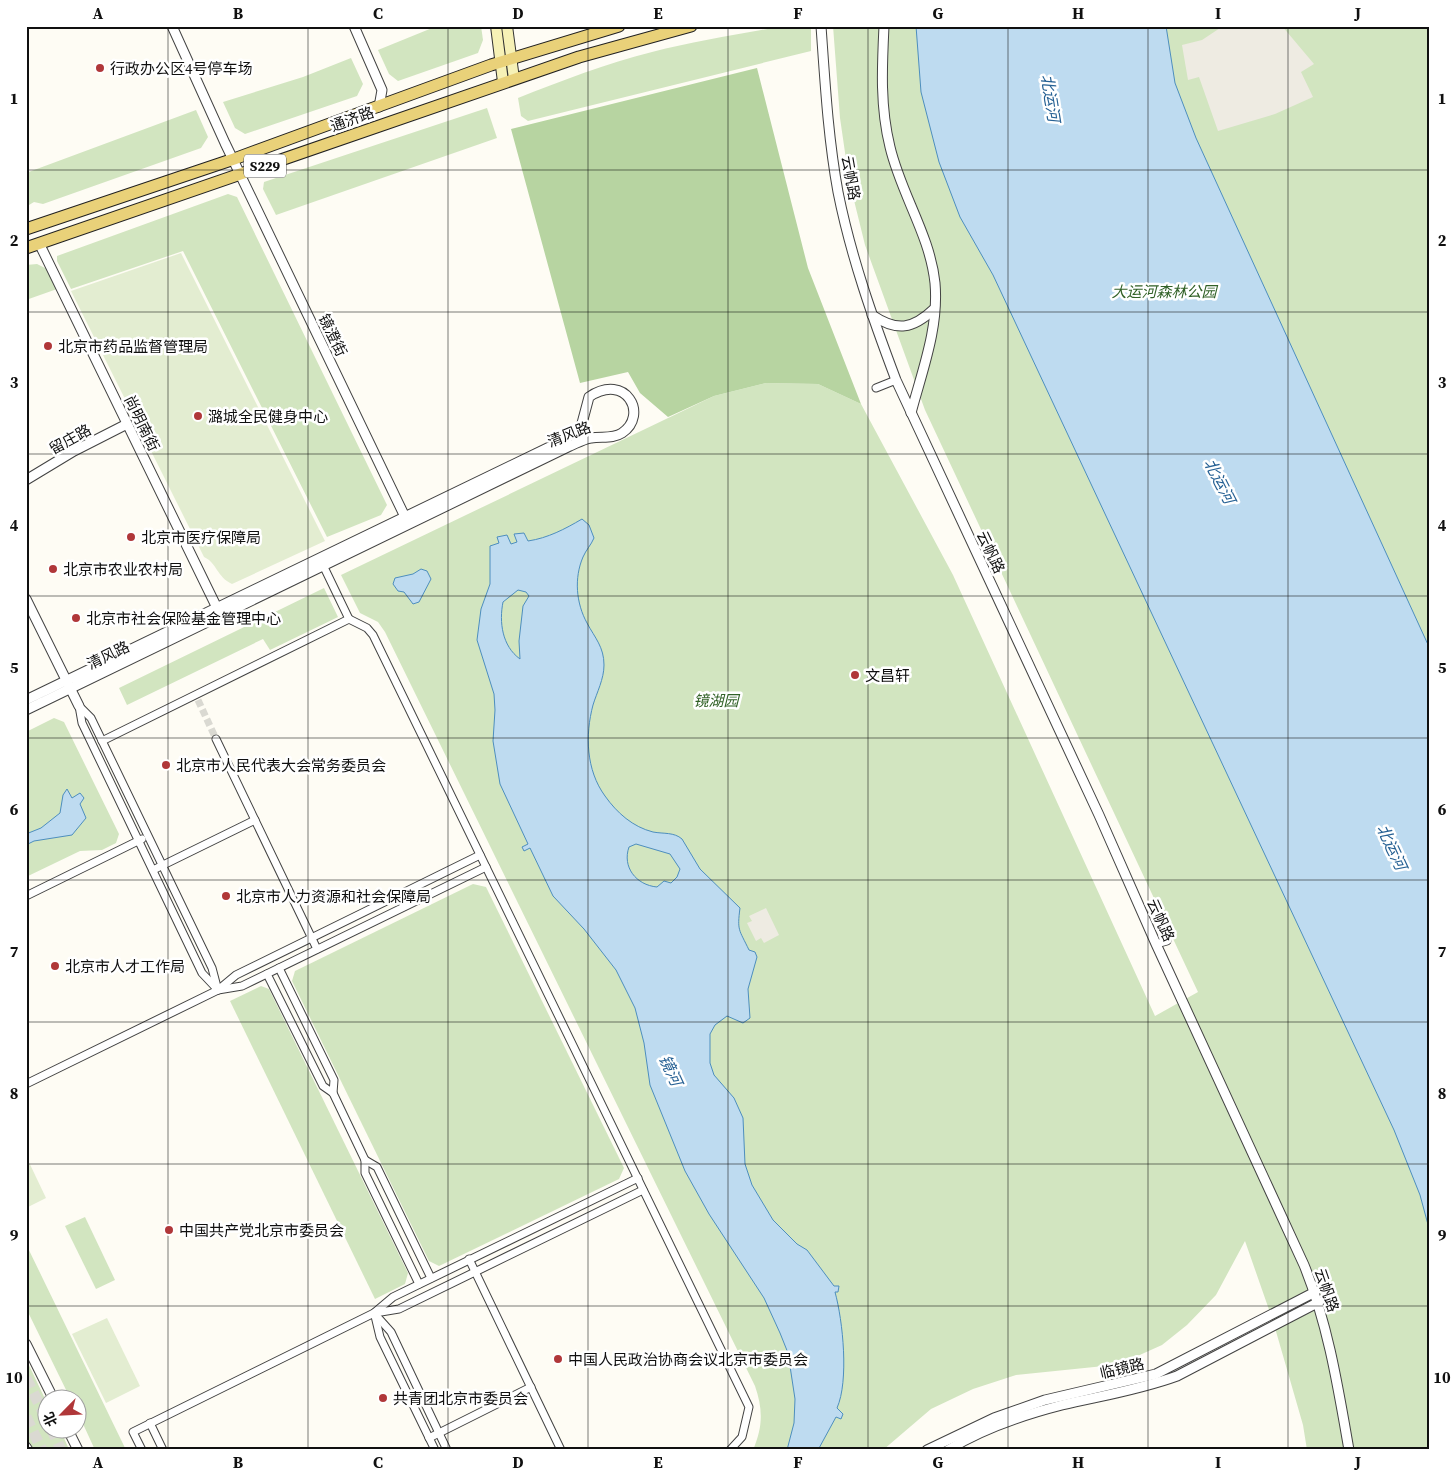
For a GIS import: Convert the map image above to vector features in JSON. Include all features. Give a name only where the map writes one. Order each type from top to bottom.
[{"type":"main road","points":[[496,26],[506,60]]},
{"type":"main road","points":[[507,26],[506,60],[508,81]]},
{"type":"main road","name":"通济路","points":[[26,229],[234,159],[506,60],[619,26]]},
{"type":"main road","name":"通济路","points":[[26,248],[508,81],[616,46],[691,26]]},
{"type":"street","name":"镜澄街","points":[[172,26],[407,520]]},
{"type":"street","points":[[354,26],[382,90],[379,107]]},
{"type":"street","name":"云帆路","points":[[821,26],[828,125],[838,192],[863,290],[896,380],[1099,815],[1315,1292],[1330,1347],[1349,1450]]},
{"type":"street","points":[[884,26],[881,77],[890,148],[926,245],[934,283],[931,336],[911,413]]},
{"type":"street","name":"尚明南街","points":[[39,243],[218,611]]},
{"type":"street","points":[[872,315],[882,322],[907,327],[921,322],[934,309]]},
{"type":"street","points":[[876,388],[896,380]]},
{"type":"street","name":"清风路","points":[[26,700],[68,684],[407,520],[588,438],[613,437],[622,433],[629,426],[634,416],[631,403],[624,392],[612,388],[599,390],[588,396],[583,422],[576,434],[407,520]]},
{"type":"street","name":"留庄路","points":[[26,480],[74,451],[127,424]]},
{"type":"street","points":[[321,561],[349,619],[367,628],[373,635],[749,1407],[742,1437],[730,1450]]},
{"type":"street","points":[[26,599],[79,706],[82,723],[202,973],[218,990]]},
{"type":"street","points":[[102,741],[196,697],[349,619]]},
{"type":"street","name":"清风路","points":[[26,710],[68,684]]},
{"type":"street","points":[[79,706],[91,718],[212,968],[218,990]]},
{"type":"street","points":[[216,739],[318,949]]},
{"type":"street","points":[[153,870],[256,820]]},
{"type":"street","points":[[26,896],[148,836]]},
{"type":"street","points":[[26,1084],[218,990],[236,975],[480,855]]},
{"type":"street","points":[[218,990],[242,986],[486,867]]},
{"type":"street","points":[[1156,944],[1167,941]]},
{"type":"street","points":[[279,968],[334,1080],[333,1093]]},
{"type":"street","points":[[268,974],[323,1086],[333,1093],[366,1160],[365,1173],[419,1284]]},
{"type":"street","points":[[366,1160],[377,1167],[431,1278]]},
{"type":"street","points":[[142,1450],[133,1432],[374,1313],[393,1297],[638,1178]]},
{"type":"street","points":[[374,1313],[399,1308],[643,1190]]},
{"type":"street","points":[[469,1259],[561,1450]]},
{"type":"street","name":"临镜路","points":[[927,1450],[994,1418],[1045,1400],[1156,1374],[1315,1292]]},
{"type":"street","name":"临镜路","points":[[948,1450],[985,1431],[1023,1417],[1157,1383],[1176,1376],[1319,1302]]},
{"type":"street","points":[[374,1313],[391,1332],[447,1450]]},
{"type":"street","points":[[374,1313],[380,1336],[435,1450]]},
{"type":"street","points":[[26,1344],[48,1388]]},
{"type":"street","points":[[429,1438],[530,1387]]},
{"type":"street","points":[[150,1423],[163,1450]]},
{"type":"green space","points":[[437,26],[481,26],[483,40],[478,53],[398,81],[389,74],[378,50]]},
{"type":"green space","points":[[784,26],[811,26],[811,51],[528,121],[521,116],[518,98],[601,67],[668,48]]},
{"type":"green space","points":[[833,26],[1430,26],[1430,1450],[1307,1450],[1303,1425],[1273,1321],[1245,1241],[1216,1295],[1187,1325],[1162,1345],[1133,1358],[1104,1366],[1016,1375],[973,1389],[931,1409],[883,1450],[753,1450],[759,1434],[761,1418],[755,1386],[385,632],[378,622],[360,613],[341,575],[714,396],[766,383],[818,384],[861,404],[953,575],[1155,1016],[1198,992],[925,410],[865,245],[849,180],[840,118]]},
{"type":"green space","points":[[351,58],[363,84],[357,96],[245,134],[235,128],[223,102],[303,77]]},
{"type":"green space","points":[[757,68],[808,268],[861,404],[818,384],[766,383],[714,396],[668,417],[640,393],[628,372],[580,383],[511,129]]},
{"type":"green space","points":[[487,108],[497,138],[276,215],[263,189],[264,182]]},
{"type":"green space","points":[[196,110],[208,137],[201,148],[43,204],[34,202],[29,205],[26,201],[26,173]]},
{"type":"green space","points":[[228,194],[237,197],[387,505],[381,515],[327,537],[183,251],[71,289],[57,261],[57,256]]},
{"type":"green space","name":"潞城全民健身中心","points":[[181,253],[325,541],[232,584],[223,578],[212,563],[204,557],[71,291]]},
{"type":"green space","points":[[37,264],[47,269],[57,289],[26,300],[26,265]]},
{"type":"green space","points":[[324,588],[338,617],[270,650],[263,639],[127,705],[119,688]]},
{"type":"green space","points":[[54,718],[64,722],[119,834],[116,843],[102,850],[80,851],[26,877],[26,732]]},
{"type":"green space","points":[[473,884],[486,887],[624,1168],[619,1179],[439,1266],[429,1261],[292,981],[295,971]]},
{"type":"green space","points":[[261,986],[269,989],[408,1273],[405,1284],[375,1299],[230,1001]]},
{"type":"green space","points":[[26,1156],[46,1198],[26,1208]]},
{"type":"green space","points":[[85,1217],[115,1280],[96,1289],[65,1226]]},
{"type":"green space","points":[[26,1244],[126,1450],[95,1450],[88,1435],[88,1388],[65,1388],[26,1308]]},
{"type":"green space","points":[[107,1318],[140,1386],[106,1403],[72,1334]]},
{"type":"green space","points":[[26,1359],[40,1388],[38,1388],[38,1438],[64,1438],[68,1447],[61,1450],[32,1450],[26,1437]]},
{"type":"shaded area","points":[[1223,26],[1282,26],[1314,64],[1301,72],[1313,97],[1275,114],[1218,131],[1199,77],[1188,80],[1182,45],[1202,40]]},
{"type":"shaded area","points":[[766,908],[779,935],[764,943],[761,938],[756,941],[747,923],[752,921],[749,916]]},
{"type":"water","name":"北运河","points":[[916,26],[1166,26],[1175,83],[1196,138],[1430,649],[1430,1232],[1420,1195],[1394,1130],[993,275],[960,217],[939,162],[921,92]]},
{"type":"water","name":"镜河","points":[[582,519],[589,525],[594,538],[584,554],[578,573],[577,582],[580,607],[604,659],[603,675],[590,716],[588,740],[594,775],[605,796],[626,819],[646,830],[672,834],[682,839],[700,869],[740,908],[741,934],[749,950],[755,952],[757,957],[748,989],[750,1018],[743,1023],[727,1016],[715,1025],[710,1034],[710,1063],[714,1075],[734,1098],[743,1118],[745,1164],[752,1185],[773,1220],[797,1244],[807,1250],[834,1286],[839,1286],[838,1292],[835,1292],[842,1334],[844,1367],[841,1396],[837,1408],[843,1414],[841,1419],[836,1417],[818,1450],[787,1450],[794,1423],[795,1399],[788,1353],[780,1333],[764,1298],[709,1214],[685,1171],[650,1085],[644,1043],[635,1008],[616,970],[584,929],[553,896],[530,848],[524,851],[522,847],[528,844],[500,784],[493,741],[494,694],[477,640],[481,609],[490,584],[490,546],[499,543],[497,537],[507,535],[511,544],[517,542],[514,534],[524,533],[528,541],[535,540],[563,530]],"holes":[[[518,590],[526,592],[529,596],[523,606],[519,641],[520,659],[514,654],[506,641],[501,618],[503,602]],[[636,844],[670,854],[680,869],[677,877],[671,883],[664,881],[657,887],[649,886],[637,879],[632,874],[627,861],[629,847]]]},
{"type":"water","points":[[421,569],[427,571],[431,579],[419,602],[413,604],[404,592],[398,591],[393,584],[395,578],[413,574]]},
{"type":"water","points":[[67,789],[72,798],[80,793],[84,798],[80,804],[86,818],[72,835],[34,841],[26,845],[26,834],[41,828],[60,813],[63,795]]},
{"type":"tunnel","points":[[198,700],[216,739]]},
{"type":"tunnel","points":[[26,1378],[38,1402]]},
{"type":"tunnel","points":[[26,1417],[42,1450]]},
{"type":"tunnel","points":[[56,1438],[61,1450]]},
{"type":"place","name":"行政办公区4号停车场","points":[[100,68]]},
{"type":"place","name":"北京市药品监督管理局","points":[[48,346]]},
{"type":"place","name":"潞城全民健身中心","points":[[198,416]]},
{"type":"place","name":"北京市医疗保障局","points":[[131,537]]},
{"type":"place","name":"北京市农业农村局","points":[[53,569]]},
{"type":"place","name":"北京市社会保险基金管理中心","points":[[76,618]]},
{"type":"place","name":"文昌轩","points":[[855,675]]},
{"type":"place","name":"北京市人民代表大会常务委员会","points":[[166,765]]},
{"type":"place","name":"北京市人力资源和社会保障局","points":[[226,896]]},
{"type":"place","name":"北京市人才工作局","points":[[55,966]]},
{"type":"place","name":"中国共产党北京市委员会","points":[[169,1230]]},
{"type":"place","name":"中国人民政治协商会议北京市委员会","points":[[558,1359]]},
{"type":"place","name":"共青团北京市委员会","points":[[383,1398]]},
{"type":"park label","name":"大运河森林公园","points":[[1164,291]]},
{"type":"park label","name":"镜湖园","points":[[716,700]]}]
